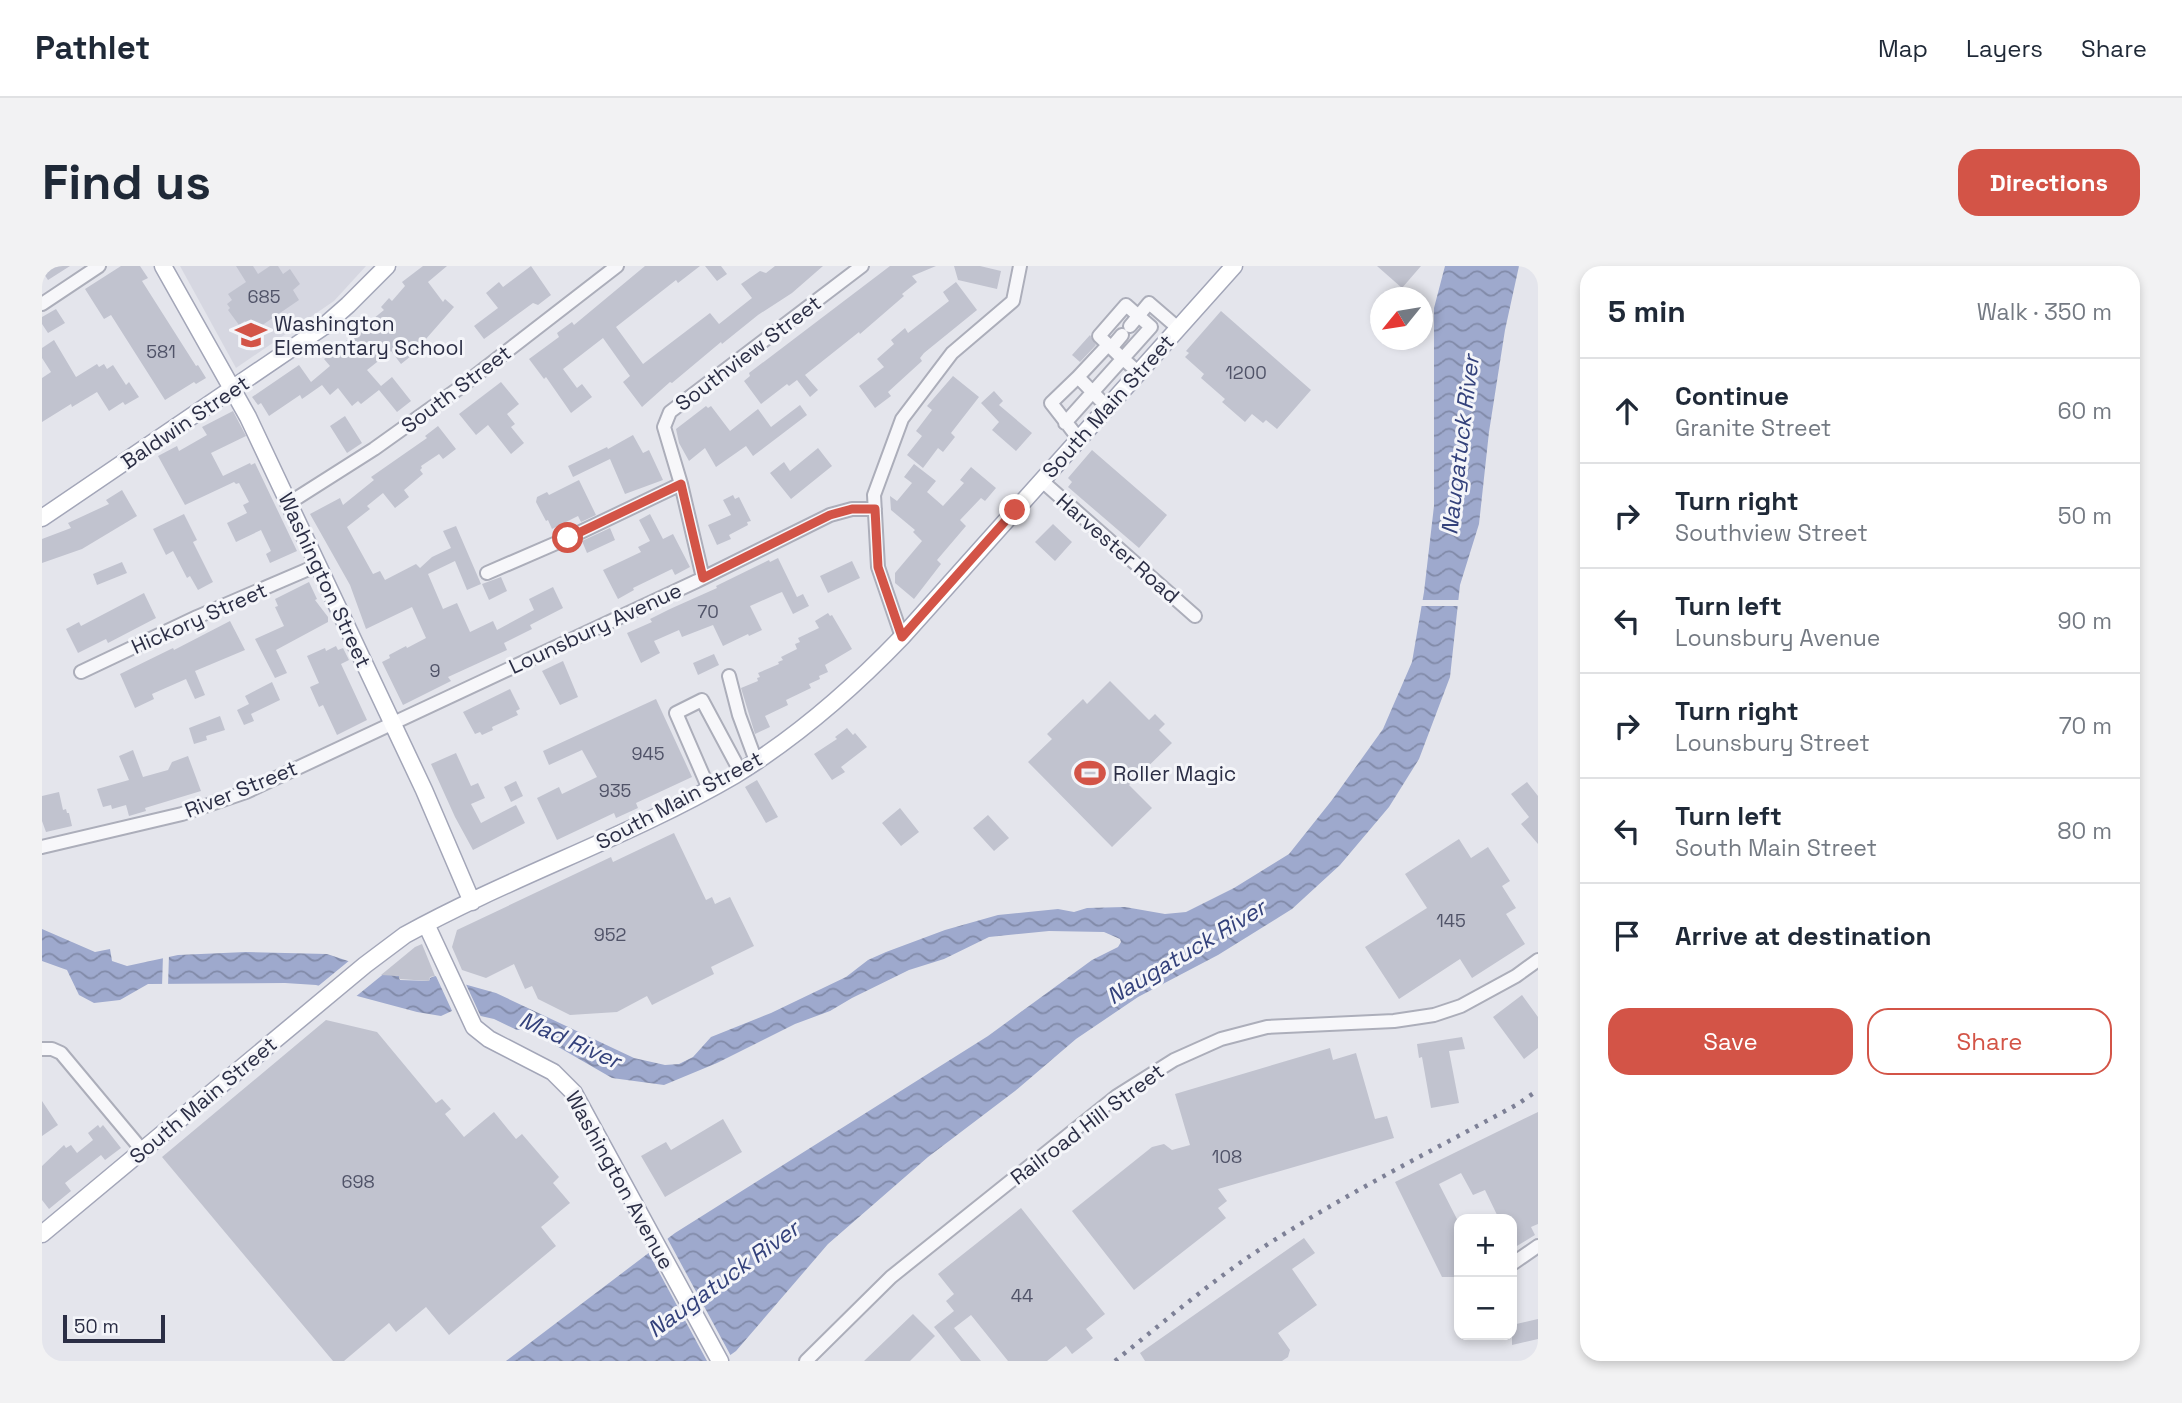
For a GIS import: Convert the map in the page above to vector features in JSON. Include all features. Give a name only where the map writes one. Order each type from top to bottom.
[{"type":"main road","name":"Washington Street","points":[[163,266],[233,390],[289,503],[444,833],[472,902]]},
{"type":"main road","name":"Baldwin Street","points":[[42,518],[329,322],[387,266]]},
{"type":"main road","name":"South Main Street","points":[[42,1234],[365,965],[405,935],[709,789],[757,761],[839,699],[902,637],[1234,266]]},
{"type":"main road","name":"Washington Avenue","points":[[426,925],[474,1027],[482,1035],[548,1068],[568,1085],[720,1361]]},
{"type":"street","points":[[42,304],[99,266]]},
{"type":"street","name":"South Street","points":[[289,503],[374,449],[458,389],[617,266]]},
{"type":"street","name":"Southview Street","points":[[703,578],[664,426],[670,412],[862,266]]},
{"type":"street","points":[[902,637],[878,567],[874,495],[902,419],[952,353],[1013,301],[1020,266]]},
{"type":"street","points":[[1079,439],[1051,403],[1149,303],[1178,328]]},
{"type":"street","points":[[1130,325],[1126,305],[1099,336],[1139,373]]},
{"type":"street","points":[[1065,423],[1151,327],[1130,325]]},
{"type":"street","points":[[1078,377],[1107,407]]},
{"type":"street","name":"Harvester Road","points":[[1042,481],[1195,616]]},
{"type":"street","points":[[487,573],[681,484]]},
{"type":"street","name":"Lounsbury Avenue","points":[[392,723],[703,578],[830,515],[852,509],[875,509]]},
{"type":"street","name":"Hickory Street","points":[[81,672],[197,617],[318,565]]},
{"type":"street","points":[[729,676],[739,715],[757,761]]},
{"type":"street","points":[[709,789],[676,713],[702,700],[740,771]]},
{"type":"street","name":"River Street","points":[[42,847],[171,817],[225,800],[392,723]]},
{"type":"street","name":"Railroad Hill Street","points":[[806,1361],[891,1277],[1117,1096],[1174,1060],[1220,1039],[1267,1027],[1394,1021],[1434,1015],[1461,1006],[1516,976],[1538,960]]},
{"type":"street","points":[[42,1049],[61,1053],[142,1150]]},
{"type":"street","points":[[1517,1261],[1538,1246]]},
{"type":"shaded area","name":"Washington Elementary School","points":[[180,266],[366,266],[334,301],[236,368]]},
{"type":"water","points":[[1445,266],[1519,266],[1505,330],[1489,432],[1479,524],[1460,585],[1450,677],[1419,759],[1389,807],[1340,865],[1292,909],[1218,955],[1138,997],[1076,1039],[1015,1091],[928,1157],[828,1244],[736,1351],[722,1361],[506,1361],[675,1233],[988,1036],[1092,960],[1118,947],[1120,939],[1104,932],[1049,931],[989,937],[944,959],[909,970],[830,1011],[795,1024],[717,1063],[664,1085],[612,1078],[541,1037],[494,1019],[454,1010],[441,1016],[316,985],[285,983],[148,984],[120,1000],[94,1003],[79,995],[67,970],[42,961],[42,929],[95,952],[110,949],[112,961],[127,966],[178,955],[246,952],[327,954],[399,976],[400,980],[429,981],[435,976],[496,993],[634,1058],[665,1065],[679,1064],[693,1057],[711,1037],[771,1013],[846,977],[868,960],[945,930],[998,915],[1058,909],[1074,912],[1087,908],[1125,907],[1165,914],[1186,912],[1234,888],[1289,854],[1383,729],[1412,662],[1424,592],[1434,506],[1434,308]]},
{"type":"pier","points":[[1419,600],[1462,600],[1461,606],[1418,606]]},
{"type":"pier","points":[[169,954],[168,987],[162,987],[163,955]]},
{"type":"pier","points":[[350,960],[386,972],[354,998],[317,987]]},
{"type":"pier","points":[[435,974],[464,980],[482,1019],[453,1013]]},
{"type":"pier","points":[[666,1236],[732,1358],[728,1361],[707,1361],[647,1250]]},
{"type":"building","points":[[42,266],[70,266],[48,280]]},
{"type":"building","points":[[121,266],[140,266],[148,278],[142,281],[206,378],[196,384],[194,382],[165,400],[111,315],[104,319],[85,289]]},
{"type":"building","points":[[236,266],[253,266],[258,274],[270,266],[278,266],[283,274],[290,269],[300,284],[293,290],[299,300],[252,332],[245,321],[239,325],[228,310],[230,308],[227,304],[232,300],[228,294],[246,282]]},
{"type":"building","points":[[423,266],[447,266],[428,282],[443,302],[445,299],[454,307],[401,364],[391,351],[367,370],[381,386],[392,377],[411,401],[397,412],[379,390],[361,404],[358,401],[352,406],[338,388],[330,395],[322,385],[302,399],[300,395],[269,416],[261,403],[258,405],[252,397],[299,365],[311,382],[330,366],[324,359],[384,310],[381,307],[389,298],[392,301],[405,286],[402,282]]},
{"type":"building","points":[[531,266],[551,295],[538,305],[533,303],[484,339],[474,326],[498,308],[486,293],[499,282],[503,287]]},
{"type":"building","points":[[645,266],[700,266],[678,283],[676,280],[616,327],[643,364],[710,313],[719,324],[752,298],[741,284],[760,271],[766,273],[775,266],[823,266],[792,293],[758,315],[722,344],[721,342],[642,407],[623,382],[630,376],[603,338],[563,369],[577,388],[582,384],[592,397],[571,413],[546,377],[544,379],[529,359],[559,337],[557,333],[572,322],[574,325]]},
{"type":"building","points":[[705,266],[721,266],[727,274],[717,281]]},
{"type":"building","points":[[890,266],[936,266],[912,276],[917,282],[902,294],[904,296],[860,334],[859,332],[805,375],[818,390],[810,397],[797,380],[789,386],[787,384],[761,404],[744,381],[750,376],[749,373]]},
{"type":"building","points":[[954,266],[980,266],[1001,271],[997,289],[958,280]]},
{"type":"building","points":[[1377,266],[1421,266],[1401,287]]},
{"type":"building","points":[[956,282],[977,310],[924,353],[920,358],[922,361],[888,392],[891,396],[875,408],[859,386],[884,367],[877,359],[894,344],[891,340],[905,328],[908,333],[949,301],[943,292]]},
{"type":"building","points":[[56,309],[65,323],[48,333],[42,324],[42,317]]},
{"type":"building","points":[[1221,311],[1311,390],[1277,429],[1252,414],[1245,422],[1222,402],[1225,399],[1201,378],[1204,374],[1185,357],[1189,353],[1186,351]]},
{"type":"building","points":[[1090,335],[1096,345],[1080,362],[1072,355]]},
{"type":"building","points":[[54,340],[76,377],[97,364],[99,367],[104,364],[107,369],[113,365],[126,385],[129,382],[139,397],[125,405],[123,402],[109,411],[97,392],[42,422],[42,378],[51,372],[42,358],[42,348]]},
{"type":"building","points":[[953,376],[979,397],[951,433],[955,437],[943,452],[938,448],[923,468],[907,455],[922,436],[916,431],[932,410],[927,406]]},
{"type":"building","points":[[501,382],[519,404],[507,414],[515,424],[511,427],[524,443],[511,454],[488,425],[476,435],[459,414]]},
{"type":"building","points":[[994,391],[1003,401],[999,405],[1032,433],[1016,451],[992,430],[999,422],[981,403]]},
{"type":"building","points":[[800,405],[807,415],[753,456],[746,446],[716,467],[705,448],[689,461],[679,443],[676,429],[706,406],[711,406],[730,431],[758,409],[771,427]]},
{"type":"building","points":[[233,411],[246,436],[211,453],[223,476],[255,463],[297,551],[270,563],[266,554],[271,551],[261,530],[236,542],[227,523],[247,513],[243,505],[249,502],[239,483],[234,482],[185,505],[158,456],[177,446],[179,451],[207,435],[202,427]]},
{"type":"building","points":[[345,416],[362,443],[347,453],[330,426]]},
{"type":"building","points":[[438,426],[456,449],[443,459],[439,454],[421,466],[423,474],[404,490],[409,497],[395,508],[383,493],[367,506],[370,509],[347,527],[373,574],[380,571],[385,580],[416,564],[420,568],[432,557],[451,548],[443,531],[456,526],[481,584],[467,590],[455,561],[428,574],[443,609],[457,603],[470,632],[493,621],[497,630],[534,610],[529,599],[553,587],[563,608],[530,625],[532,629],[504,643],[507,650],[448,677],[451,681],[403,705],[382,662],[390,658],[389,655],[426,638],[412,607],[366,629],[350,585],[310,514],[340,498],[343,505],[374,480],[371,477],[427,438],[425,436]]},
{"type":"building","points":[[633,435],[643,453],[649,450],[663,480],[625,494],[610,459],[573,477],[568,466]]},
{"type":"building","points":[[818,448],[832,466],[791,499],[770,473],[784,462],[790,471]]},
{"type":"building","points":[[1092,450],[1167,515],[1139,548],[1068,487],[1072,482],[1068,478]]},
{"type":"building","points":[[914,464],[936,481],[927,492],[943,506],[964,483],[960,480],[971,467],[996,488],[985,501],[981,498],[960,520],[966,526],[937,560],[941,564],[914,599],[895,583],[895,573],[922,541],[913,532],[915,530],[891,510],[890,496],[897,501],[912,483],[904,477]]},
{"type":"building","points":[[579,480],[596,515],[581,522],[578,516],[552,529],[536,502],[537,497],[547,492],[549,495]]},
{"type":"building","points":[[122,490],[137,516],[82,549],[42,563],[42,539],[71,528],[68,523],[109,504],[106,500]]},
{"type":"building","points":[[733,495],[735,499],[739,497],[751,521],[729,535],[731,539],[717,545],[708,525],[731,515],[723,500]]},
{"type":"building","points":[[184,514],[197,540],[193,542],[213,582],[198,590],[190,576],[187,578],[173,551],[166,555],[153,529]]},
{"type":"building","points":[[650,514],[663,539],[673,534],[690,567],[675,575],[672,569],[633,588],[634,590],[618,599],[603,570],[641,552],[638,547],[650,541],[639,520]]},
{"type":"building","points":[[1053,524],[1072,542],[1055,561],[1035,542]]},
{"type":"building","points":[[610,528],[615,540],[587,553],[582,541]]},
{"type":"building","points":[[778,558],[797,597],[803,594],[809,606],[793,614],[782,592],[750,606],[762,630],[723,646],[713,625],[682,637],[679,630],[654,641],[660,653],[641,663],[627,633],[652,622],[650,619],[670,609],[717,588],[716,586]]},
{"type":"building","points":[[852,561],[860,578],[828,593],[820,576]]},
{"type":"building","points":[[122,562],[127,573],[97,585],[93,574]]},
{"type":"building","points":[[501,577],[507,591],[489,600],[482,584]]},
{"type":"building","points":[[309,582],[317,599],[315,600],[328,617],[328,622],[276,650],[287,673],[275,678],[255,639],[284,626],[275,607],[278,606],[275,599]]},
{"type":"building","points":[[144,593],[156,618],[108,643],[106,639],[78,653],[66,629],[79,622],[81,626]]},
{"type":"building","points":[[828,613],[832,615],[852,649],[825,665],[828,672],[809,684],[811,688],[786,700],[788,705],[765,716],[770,727],[755,734],[741,688],[758,681],[758,673],[779,664],[778,662],[783,660],[781,657],[797,649],[795,644],[800,642],[798,638],[819,628],[815,621]]},
{"type":"building","points":[[230,621],[245,650],[195,671],[205,695],[195,699],[186,679],[152,694],[154,699],[135,708],[120,674]]},
{"type":"building","points":[[336,646],[338,650],[343,648],[349,660],[341,664],[367,720],[337,735],[323,705],[319,707],[310,687],[319,683],[307,656]]},
{"type":"building","points":[[714,654],[719,665],[698,675],[693,663]]},
{"type":"building","points":[[563,661],[578,697],[560,705],[542,671]]},
{"type":"building","name":"Roller Magic","points":[[1110,681],[1149,720],[1155,714],[1165,724],[1159,730],[1172,743],[1129,785],[1152,808],[1112,847],[1028,762],[1052,739],[1047,734],[1083,699],[1087,704]]},
{"type":"building","points":[[272,682],[280,700],[251,714],[254,721],[244,725],[237,710],[249,704],[245,696]]},
{"type":"building","points":[[510,689],[520,709],[516,711],[518,715],[492,727],[493,730],[482,735],[480,732],[475,734],[463,712]]},
{"type":"building","points":[[656,699],[692,777],[636,803],[638,808],[616,818],[614,813],[557,840],[537,798],[559,787],[562,794],[597,777],[582,750],[549,765],[543,751]]},
{"type":"building","points":[[220,716],[225,730],[206,736],[207,740],[194,744],[189,728]]},
{"type":"building","points":[[847,728],[867,747],[841,767],[845,772],[832,780],[814,754],[837,739],[835,737]]},
{"type":"building","points":[[133,750],[143,777],[168,770],[172,762],[188,756],[201,791],[145,808],[146,811],[129,816],[126,805],[112,809],[111,805],[103,807],[97,789],[129,780],[119,756]]},
{"type":"building","points":[[456,753],[471,786],[478,783],[485,798],[471,804],[481,823],[516,805],[525,823],[473,850],[431,764]]},
{"type":"building","points":[[757,780],[778,817],[766,823],[745,787]]},
{"type":"building","points":[[516,781],[523,796],[511,802],[504,787]]},
{"type":"building","points":[[1527,782],[1538,796],[1538,844],[1521,824],[1529,817],[1511,794]]},
{"type":"building","points":[[59,792],[63,810],[66,809],[69,813],[72,826],[46,832],[42,821],[42,796]]},
{"type":"building","points":[[900,808],[919,832],[901,846],[882,823]]},
{"type":"building","points":[[988,815],[1009,838],[994,851],[973,828]]},
{"type":"building","points":[[674,833],[706,900],[712,897],[715,904],[730,897],[754,946],[711,967],[714,974],[652,1005],[647,996],[617,1012],[570,1015],[538,999],[532,986],[525,989],[514,964],[486,978],[462,970],[452,947],[457,930],[611,857],[613,862]]},
{"type":"building","points":[[1459,839],[1471,858],[1488,847],[1510,881],[1502,886],[1516,908],[1506,914],[1525,944],[1472,978],[1460,959],[1399,999],[1365,947],[1427,908],[1405,874]]},
{"type":"building","points":[[422,944],[435,976],[430,977],[429,981],[381,975],[415,947]]},
{"type":"building","points":[[1522,995],[1538,1017],[1538,1048],[1524,1059],[1493,1017]]},
{"type":"building","points":[[326,1020],[377,1032],[436,1103],[442,1099],[451,1109],[445,1114],[464,1137],[494,1112],[516,1139],[522,1134],[559,1177],[553,1183],[570,1203],[541,1227],[556,1246],[449,1335],[426,1307],[396,1332],[389,1323],[344,1361],[333,1361],[162,1157]]},
{"type":"building","points":[[1462,1037],[1465,1049],[1449,1051],[1459,1103],[1431,1108],[1422,1057],[1419,1058],[1417,1044]]},
{"type":"building","points":[[1330,1048],[1333,1060],[1356,1053],[1375,1119],[1387,1116],[1394,1138],[1218,1189],[1227,1201],[1218,1208],[1226,1218],[1134,1290],[1072,1211],[1152,1147],[1164,1144],[1172,1150],[1190,1145],[1175,1094]]},
{"type":"building","points":[[42,1101],[58,1125],[42,1136]]},
{"type":"building","points":[[1538,1112],[1538,1224],[1531,1227],[1535,1235],[1517,1246],[1517,1214],[1497,1214],[1485,1190],[1473,1195],[1461,1173],[1439,1184],[1454,1214],[1454,1277],[1442,1277],[1395,1182]]},
{"type":"building","points":[[723,1119],[742,1152],[665,1197],[641,1156],[666,1142],[671,1150]]},
{"type":"building","points":[[98,1125],[100,1128],[103,1125],[121,1148],[105,1160],[101,1155],[65,1183],[71,1191],[49,1209],[42,1200],[42,1166],[64,1145],[66,1148],[71,1145],[77,1153],[93,1140],[88,1133]]},
{"type":"building","points":[[1021,1208],[1105,1314],[1086,1329],[1093,1338],[1072,1354],[1066,1346],[1047,1361],[1008,1361],[971,1315],[954,1328],[981,1361],[961,1361],[934,1327],[954,1311],[946,1301],[954,1294],[938,1274]]},
{"type":"building","points":[[1304,1238],[1315,1253],[1292,1269],[1317,1305],[1278,1333],[1290,1350],[1288,1357],[1282,1361],[1145,1361],[1140,1353]]},
{"type":"building","points":[[913,1314],[935,1336],[910,1361],[864,1361]]},
{"type":"building","points":[[1538,1319],[1538,1339],[1512,1345],[1512,1340],[1517,1340],[1517,1324]]},
{"type":"railway","points":[[1115,1361],[1215,1281],[1282,1235],[1382,1177],[1518,1104],[1538,1090]]},
{"type":"place","name":"Washington Elementary School","points":[[251,335]]},
{"type":"place","name":"Roller Magic","points":[[1090,773]]},
{"type":"route","points":[[568,538],[681,484],[703,578],[830,515],[852,509],[875,509],[878,567],[902,637],[1015,510]]},
{"type":"water label","name":"Naugatuck River","points":[[1460,445]]},
{"type":"water label","name":"Naugatuck River","points":[[1186,952]]},
{"type":"water label","name":"Mad River","points":[[570,1040]]},
{"type":"water label","name":"Naugatuck River","points":[[723,1279]]}]
